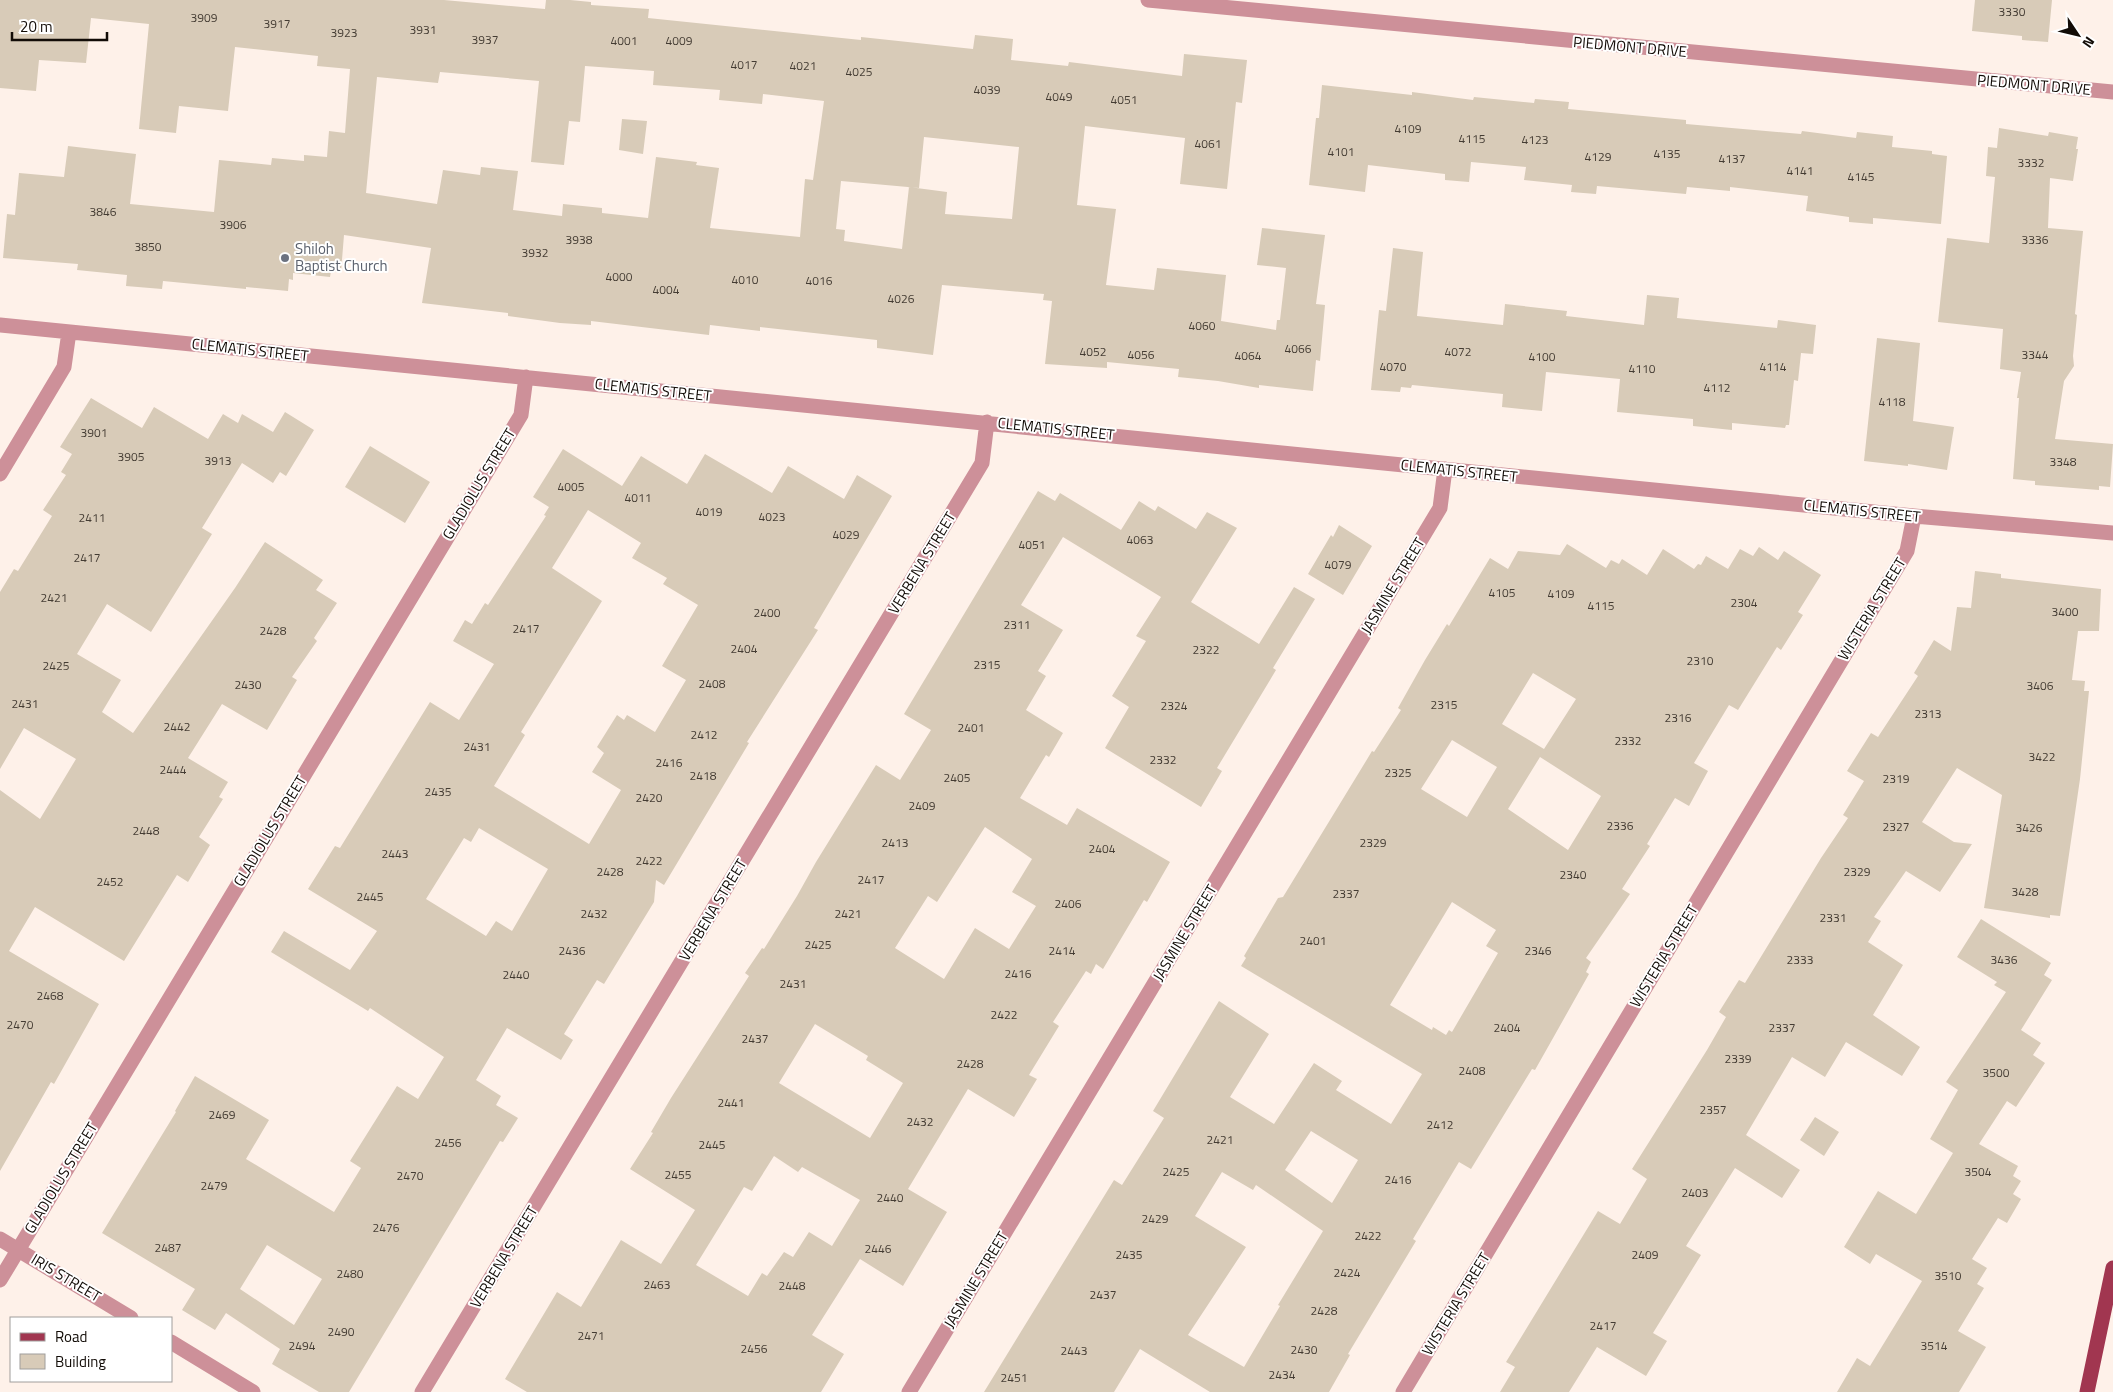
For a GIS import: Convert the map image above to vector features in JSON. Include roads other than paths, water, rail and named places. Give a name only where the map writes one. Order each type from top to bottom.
[{"type":"main road","points":[[2088,1392],[2110,1297],[2113,1268]]},
{"type":"street","name":"PIEDMONT DRIVE","points":[[1148,0],[1290,7],[2113,92]]},
{"type":"street","name":"CLEMATIS STREET","points":[[0,325],[1914,516],[2113,533]]},
{"type":"street","points":[[0,474],[64,367],[69,332]]},
{"type":"street","name":"GLADIOLUS STREET","points":[[0,1280],[521,415],[526,377]]},
{"type":"street","name":"VERBENA STREET","points":[[422,1392],[982,463],[987,422]]},
{"type":"street","name":"JASMINE STREET","points":[[909,1392],[1440,508],[1445,469]]},
{"type":"street","name":"WISTERIA STREET","points":[[1403,1392],[1907,551],[1914,516]]},
{"type":"street","name":"IRIS STREET","points":[[0,1239],[130,1317]]},
{"type":"street","points":[[172,1343],[253,1392]]},
{"type":"place","name":"Shiloh Baptist Church","points":[[285,258]]}]
